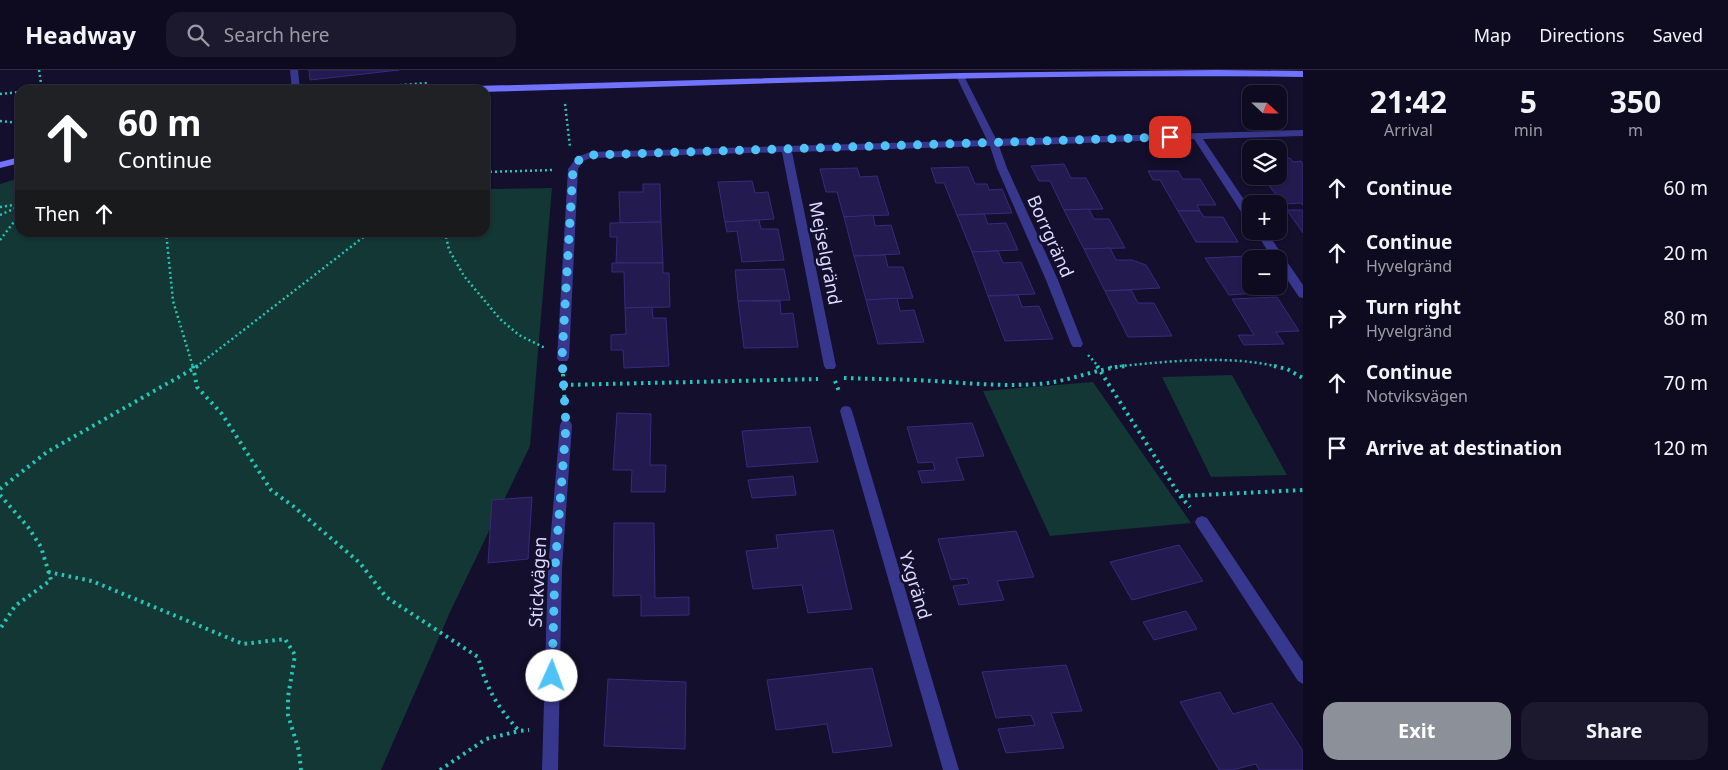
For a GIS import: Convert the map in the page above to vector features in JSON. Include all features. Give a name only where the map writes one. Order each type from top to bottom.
[{"type":"street","points":[[294,70],[296,85]]},
{"type":"street","points":[[490,89],[960,76],[1303,74]]},
{"type":"street","name":"Borrgränd","points":[[960,76],[993,142],[1002,168],[1052,280],[1077,344]]},
{"type":"street","points":[[562,358],[573,169],[580,159],[590,155],[1303,133]]},
{"type":"street","points":[[1196,136],[1242,205]]},
{"type":"street","name":"Mejselgränd","points":[[786,148],[830,366]]},
{"type":"street","points":[[0,165],[15,161]]},
{"type":"street","points":[[1266,240],[1303,294]]},
{"type":"street","name":"Yxgränd","points":[[846,411],[951,770]]},
{"type":"street","name":"Stickvägen","points":[[550,770],[555,568],[566,426]]},
{"type":"street","points":[[1202,522],[1303,676]]},
{"type":"path","points":[[39,70],[41,85]]},
{"type":"path","points":[[0,94],[15,92]]},
{"type":"path","points":[[490,172],[573,169],[564,100]]},
{"type":"path","points":[[0,121],[15,122]]},
{"type":"path","points":[[0,208],[15,206]]},
{"type":"path","points":[[0,215],[15,208]]},
{"type":"path","points":[[0,240],[15,220]]},
{"type":"path","points":[[167,237],[173,301],[194,369],[197,387],[222,414],[271,490],[293,506],[360,563],[386,597],[478,657],[483,674],[498,707],[519,731]]},
{"type":"path","points":[[0,489],[47,452],[194,369],[364,237]]},
{"type":"path","points":[[446,237],[449,250],[464,276],[500,318],[519,335],[562,358],[566,426]]},
{"type":"path","points":[[1077,344],[1101,370],[1180,496],[1202,522]]},
{"type":"path","points":[[564,385],[834,378],[917,380],[1000,386],[1060,381],[1110,367],[1246,361],[1278,366],[1303,378]]},
{"type":"path","points":[[830,366],[846,411]]},
{"type":"path","points":[[1180,496],[1303,490]]},
{"type":"path","points":[[0,495],[28,527],[41,547],[51,580],[15,606],[0,629]]},
{"type":"path","points":[[48,572],[92,581],[243,644],[285,639],[295,655],[288,697],[288,715],[299,751],[302,770]]},
{"type":"path","points":[[440,770],[486,739],[519,731],[550,729]]},
{"type":"green space","points":[[15,180],[15,237],[490,237],[490,189],[552,188],[530,446],[451,610],[381,770],[0,770],[0,184]]},
{"type":"green space","points":[[1232,375],[1287,475],[1211,477],[1162,377]]},
{"type":"green space","points":[[1093,382],[1191,523],[1050,536],[983,391]]},
{"type":"building","points":[[309,70],[399,70],[310,80]]},
{"type":"building","points":[[1287,158],[1290,158],[1293,162],[1301,161],[1303,164],[1303,205],[1301,203],[1287,204],[1287,195],[1276,195],[1269,185],[1287,185]]},
{"type":"building","points":[[1064,164],[1071,178],[1086,178],[1103,209],[1064,210],[1050,181],[1039,181],[1031,166]]},
{"type":"building","points":[[968,167],[975,184],[987,184],[989,190],[1002,189],[1012,213],[957,215],[944,183],[936,183],[931,168]]},
{"type":"building","points":[[857,168],[860,177],[877,176],[889,215],[844,217],[837,192],[826,192],[820,169]]},
{"type":"building","points":[[1148,171],[1178,171],[1183,179],[1200,179],[1216,205],[1197,205],[1200,211],[1178,211],[1160,180],[1153,180]]},
{"type":"building","points":[[752,181],[755,193],[768,192],[774,219],[725,222],[718,182]]},
{"type":"building","points":[[643,184],[660,184],[661,222],[620,223],[619,192],[643,192]]},
{"type":"building","points":[[1089,209],[1094,219],[1109,219],[1125,248],[1084,249],[1064,210]]},
{"type":"building","points":[[1287,210],[1303,210],[1303,233]]},
{"type":"building","points":[[1178,211],[1200,211],[1204,217],[1223,217],[1238,242],[1196,242]]},
{"type":"building","points":[[984,214],[988,224],[1006,223],[1018,250],[972,252],[957,215]]},
{"type":"building","points":[[873,215],[875,226],[891,225],[900,254],[854,256],[844,217]]},
{"type":"building","points":[[759,220],[761,229],[778,229],[784,260],[742,262],[737,231],[727,232],[725,222]]},
{"type":"building","points":[[661,222],[663,263],[616,263],[617,237],[610,237],[610,223]]},
{"type":"building","points":[[1110,248],[1116,260],[1132,260],[1146,265],[1160,288],[1105,291],[1084,249]]},
{"type":"building","points":[[998,251],[1003,263],[1021,262],[1035,294],[988,296],[972,252]]},
{"type":"building","points":[[885,255],[888,267],[903,267],[913,298],[866,300],[854,256]]},
{"type":"building","points":[[1242,256],[1242,294],[1229,295],[1205,258]]},
{"type":"building","points":[[612,263],[663,263],[663,273],[669,273],[670,307],[625,308],[624,272],[612,272]]},
{"type":"building","points":[[784,269],[790,300],[738,301],[735,270]]},
{"type":"building","points":[[1131,290],[1138,303],[1154,303],[1172,336],[1128,337],[1105,291]]},
{"type":"building","points":[[1018,295],[1022,307],[1039,306],[1053,339],[1005,341],[988,296]]},
{"type":"building","points":[[1277,297],[1299,331],[1276,332],[1284,344],[1244,345],[1238,335],[1254,335],[1232,299]]},
{"type":"building","points":[[897,298],[900,311],[914,310],[924,342],[878,344],[866,300]]},
{"type":"building","points":[[738,301],[780,301],[781,314],[793,313],[798,347],[744,348]]},
{"type":"building","points":[[652,307],[653,318],[666,318],[669,366],[624,368],[623,350],[611,350],[611,335],[626,334],[625,308]]},
{"type":"building","points":[[617,413],[651,414],[650,465],[666,465],[665,492],[631,492],[632,470],[613,470]]},
{"type":"building","points":[[972,423],[984,456],[956,458],[964,480],[922,483],[918,471],[935,470],[933,462],[918,463],[907,427]]},
{"type":"building","points":[[810,427],[818,462],[747,467],[742,431]]},
{"type":"building","points":[[793,476],[796,495],[752,498],[748,480]]},
{"type":"building","points":[[532,497],[528,559],[488,563],[492,500]]},
{"type":"building","points":[[614,523],[654,523],[655,598],[689,597],[689,615],[641,616],[641,595],[613,596]]},
{"type":"building","points":[[833,530],[852,609],[808,613],[802,585],[753,589],[746,551],[778,548],[776,535]]},
{"type":"building","points":[[1016,531],[1034,577],[997,581],[1004,600],[959,605],[953,586],[969,584],[967,578],[951,580],[938,539]]},
{"type":"building","points":[[1179,545],[1203,581],[1132,600],[1110,562]]},
{"type":"building","points":[[1186,611],[1197,629],[1154,640],[1143,622]]},
{"type":"building","points":[[1066,665],[1082,711],[1051,713],[1064,748],[1006,753],[998,729],[1035,725],[1031,715],[996,718],[982,672]]},
{"type":"building","points":[[872,668],[892,746],[833,753],[827,724],[776,730],[767,680]]},
{"type":"building","points":[[608,679],[686,682],[685,749],[604,746]]},
{"type":"building","points":[[1220,692],[1233,714],[1272,703],[1303,751],[1303,770],[1259,770],[1256,764],[1232,770],[1219,770],[1180,702]]},
{"type":"route","points":[[552,676],[555,568],[566,426],[562,358],[573,169],[580,159],[590,155],[1170,137]]}]
